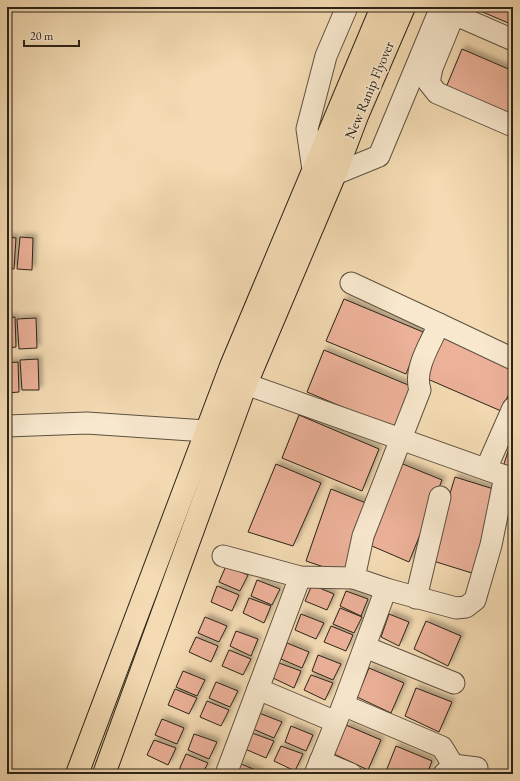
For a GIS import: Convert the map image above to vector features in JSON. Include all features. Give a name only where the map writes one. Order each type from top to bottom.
[{"type":"main road","name":"New Ranip Flyover","points":[[104,774],[246,384],[335,174],[347,113],[382,7]]},
{"type":"main road","name":"New Ranip Flyover","points":[[77,774],[206,431],[313,170],[347,113],[404,7]]},
{"type":"street","points":[[313,170],[307,129],[326,56],[347,7]]},
{"type":"street","points":[[448,11],[513,40]]},
{"type":"street","points":[[448,11],[429,83],[437,94],[513,126]]},
{"type":"street","points":[[335,174],[378,156],[448,11]]},
{"type":"street","points":[[351,283],[513,359]]},
{"type":"street","points":[[354,578],[363,536],[420,390],[418,379],[422,364],[438,324]]},
{"type":"street","points":[[246,384],[501,475]]},
{"type":"street","points":[[223,556],[300,577],[354,578],[416,598],[456,608],[466,607],[475,600],[491,545],[501,475],[513,408]]},
{"type":"street","points":[[7,426],[87,423],[206,431]]},
{"type":"street","points":[[416,598],[440,497]]},
{"type":"street","points":[[226,774],[300,577]]},
{"type":"street","points":[[351,774],[317,767],[365,647],[386,589]]},
{"type":"street","points":[[365,647],[454,683]]},
{"type":"street","points":[[258,689],[442,747],[448,770],[477,768]]},
{"type":"building","points":[[479,7],[513,7],[513,25],[478,10]]},
{"type":"building","points":[[462,49],[513,71],[513,116],[445,90]]},
{"type":"building","points":[[7,237],[16,238],[14,269],[7,268]]},
{"type":"building","points":[[20,237],[33,238],[32,270],[17,269]]},
{"type":"building","points":[[344,299],[423,332],[406,374],[326,341]]},
{"type":"building","points":[[15,317],[16,347],[7,348],[7,318]]},
{"type":"building","points":[[36,318],[37,348],[19,349],[17,319]]},
{"type":"building","points":[[441,335],[513,368],[513,385],[501,411],[423,377]]},
{"type":"building","points":[[324,350],[413,387],[395,429],[307,392]]},
{"type":"building","points":[[38,359],[39,390],[22,390],[20,360]]},
{"type":"building","points":[[18,362],[19,392],[7,393],[7,363]]},
{"type":"building","points":[[299,415],[379,449],[362,491],[282,458]]},
{"type":"building","points":[[513,436],[513,470],[503,467]]},
{"type":"building","points":[[398,462],[442,480],[409,562],[365,543]]},
{"type":"building","points":[[276,464],[321,483],[293,546],[248,532]]},
{"type":"building","points":[[455,477],[500,491],[475,574],[430,560]]},
{"type":"building","points":[[331,489],[371,505],[345,574],[306,561]]},
{"type":"building","points":[[226,566],[248,575],[240,591],[219,582]]},
{"type":"building","points":[[257,580],[280,589],[272,605],[251,596]]},
{"type":"building","points":[[312,585],[334,594],[327,610],[305,601]]},
{"type":"building","points":[[217,586],[239,595],[232,611],[211,602]]},
{"type":"building","points":[[346,591],[368,599],[361,616],[340,606]]},
{"type":"building","points":[[249,598],[271,606],[264,623],[243,613]]},
{"type":"building","points":[[340,608],[362,617],[354,633],[333,624]]},
{"type":"building","points":[[301,614],[324,623],[316,639],[295,630]]},
{"type":"building","points":[[389,614],[409,622],[399,646],[381,637]]},
{"type":"building","points":[[205,617],[227,626],[219,642],[198,633]]},
{"type":"building","points":[[426,621],[461,636],[448,666],[414,649]]},
{"type":"building","points":[[331,626],[353,635],[346,651],[324,642]]},
{"type":"building","points":[[236,631],[258,639],[251,656],[230,646]]},
{"type":"building","points":[[196,637],[218,646],[211,662],[189,652]]},
{"type":"building","points":[[287,643],[309,652],[302,668],[281,659]]},
{"type":"building","points":[[229,650],[251,659],[243,675],[222,666]]},
{"type":"building","points":[[318,655],[341,664],[333,680],[312,671]]},
{"type":"building","points":[[279,663],[301,671],[294,688],[273,678]]},
{"type":"building","points":[[369,668],[404,683],[391,713],[357,697]]},
{"type":"building","points":[[183,671],[205,680],[197,696],[176,687]]},
{"type":"building","points":[[311,675],[333,683],[325,700],[304,690]]},
{"type":"building","points":[[216,682],[238,691],[230,707],[209,698]]},
{"type":"building","points":[[416,688],[452,702],[439,732],[405,716]]},
{"type":"building","points":[[175,689],[197,698],[189,714],[168,705]]},
{"type":"building","points":[[207,701],[229,710],[221,726],[200,717]]},
{"type":"building","points":[[259,713],[282,722],[274,738],[253,729]]},
{"type":"building","points":[[162,719],[184,728],[177,744],[155,735]]},
{"type":"building","points":[[346,725],[381,740],[368,770],[334,754]]},
{"type":"building","points":[[291,726],[313,735],[306,751],[285,742]]},
{"type":"building","points":[[252,733],[274,741],[266,758],[245,749]]},
{"type":"building","points":[[194,734],[217,742],[209,759],[188,750]]},
{"type":"building","points":[[154,740],[176,748],[168,765],[147,755]]},
{"type":"building","points":[[281,746],[303,754],[295,771],[274,761]]},
{"type":"building","points":[[396,746],[432,761],[427,774],[385,774]]},
{"type":"building","points":[[186,754],[208,763],[202,774],[189,774],[179,770]]},
{"type":"building","points":[[241,764],[263,773],[237,774]]}]
